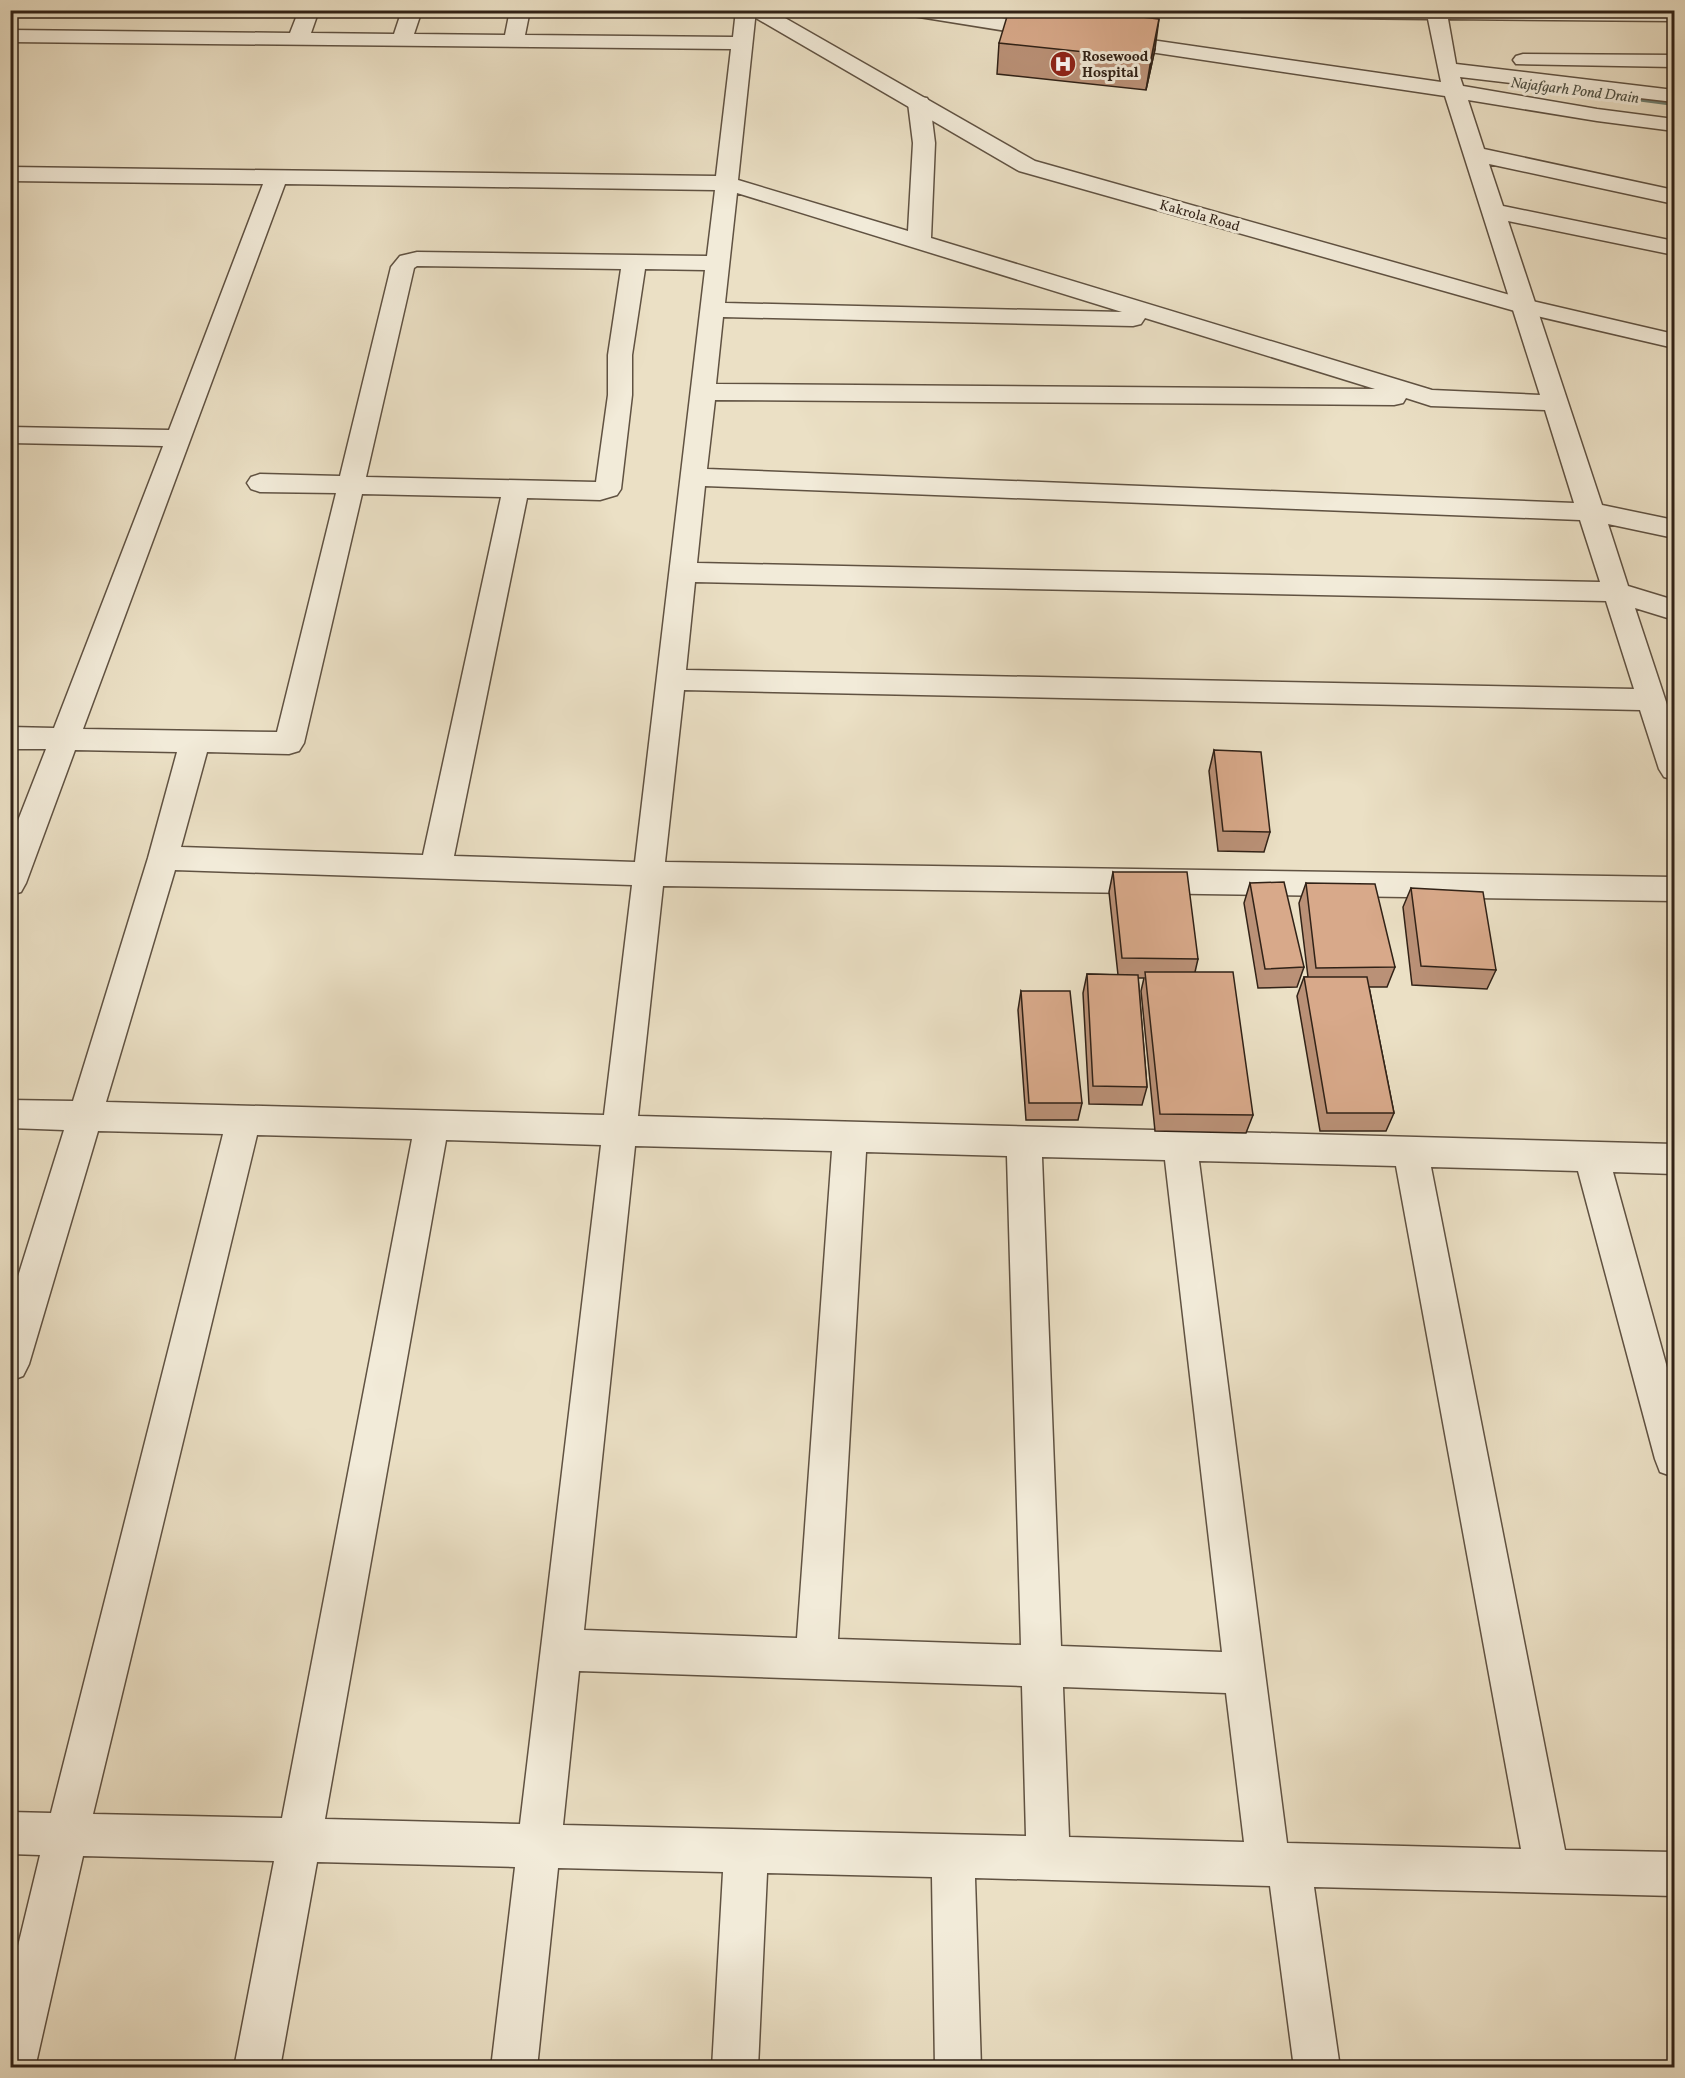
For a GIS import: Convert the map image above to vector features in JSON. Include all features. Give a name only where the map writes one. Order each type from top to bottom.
[{"type":"street","points":[[298,39],[309,10]]},
{"type":"street","points":[[402,40],[412,10]]},
{"type":"street","points":[[514,41],[520,10]]},
{"type":"street","points":[[514,2067],[746,10]]},
{"type":"street","name":"Kakrola Road","points":[[756,10],[1032,168],[1523,306],[1674,341]]},
{"type":"street","points":[[913,10],[1068,34]]},
{"type":"street","points":[[1242,11],[1674,15]]},
{"type":"street","points":[[1436,12],[1447,69],[1674,768]]},
{"type":"street","points":[[10,36],[46,28],[132,28],[214,29],[298,39],[742,43]]},
{"type":"street","points":[[1091,38],[1395,81],[1597,115],[1674,125]]},
{"type":"street","points":[[1395,81],[1447,69],[1504,60],[1674,61]]},
{"type":"street","points":[[1447,69],[1674,96]]},
{"type":"street","points":[[919,104],[924,143],[919,242]]},
{"type":"street","points":[[1475,154],[1674,197]]},
{"type":"street","points":[[12,177],[276,177],[726,183],[1431,398]]},
{"type":"street","points":[[10,883],[276,177]]},
{"type":"street","points":[[1493,211],[1674,248]]},
{"type":"street","points":[[10,738],[288,743],[403,267],[408,261],[417,259],[718,263]]},
{"type":"street","points":[[260,483],[600,491],[610,486],[620,395],[620,355],[634,263]]},
{"type":"street","points":[[712,309],[1176,320]]},
{"type":"street","points":[[703,392],[1431,398],[1555,403]]},
{"type":"street","points":[[10,435],[178,438]]},
{"type":"street","points":[[694,477],[1591,512],[1674,529]]},
{"type":"street","points":[[436,868],[516,489]]},
{"type":"street","points":[[682,573],[1617,592],[1674,610]]},
{"type":"street","points":[[670,680],[1652,700]]},
{"type":"street","points":[[10,1364],[163,858],[195,741]]},
{"type":"street","points":[[163,858],[648,874],[1674,889]]},
{"type":"street","points":[[10,1114],[1674,1159]]},
{"type":"street","points":[[12,2067],[67,1834],[244,1120]]},
{"type":"street","points":[[257,2067],[432,1126]]},
{"type":"street","points":[[816,1658],[850,1138]]},
{"type":"street","points":[[1024,1142],[1048,1859]]},
{"type":"street","points":[[1180,1145],[1244,1673],[1317,2067]]},
{"type":"street","points":[[1411,1152],[1547,1870]]},
{"type":"street","points":[[1591,1156],[1674,1459]]},
{"type":"street","points":[[561,1650],[1244,1673]]},
{"type":"street","points":[[10,1833],[1674,1874]]},
{"type":"street","points":[[735,2067],[746,1851]]},
{"type":"street","points":[[953,1856],[958,2067]]},
{"type":"building","points":[[1009,10],[1081,10],[1159,19],[1151,59],[999,43]]},
{"type":"building","points":[[1214,750],[1261,752],[1270,832],[1223,831]]},
{"type":"building","points":[[1113,872],[1187,872],[1198,959],[1122,958]]},
{"type":"building","points":[[1284,882],[1304,967],[1265,969],[1250,883]]},
{"type":"building","points":[[1306,883],[1375,884],[1395,967],[1316,968]]},
{"type":"building","points":[[1411,888],[1483,892],[1496,970],[1421,966]]},
{"type":"building","points":[[1145,972],[1233,972],[1253,1115],[1160,1114]]},
{"type":"building","points":[[1087,974],[1138,975],[1147,1087],[1093,1086]]},
{"type":"building","points":[[1304,977],[1367,977],[1394,1113],[1327,1113]]},
{"type":"building","points":[[1021,991],[1070,991],[1082,1103],[1029,1103]]},
{"type":"waterway","name":"Najafgarh Pond Drain","points":[[1586,92],[1674,103]]},
{"type":"place","name":"Rosewood Hospital","points":[[1063,64]]}]
